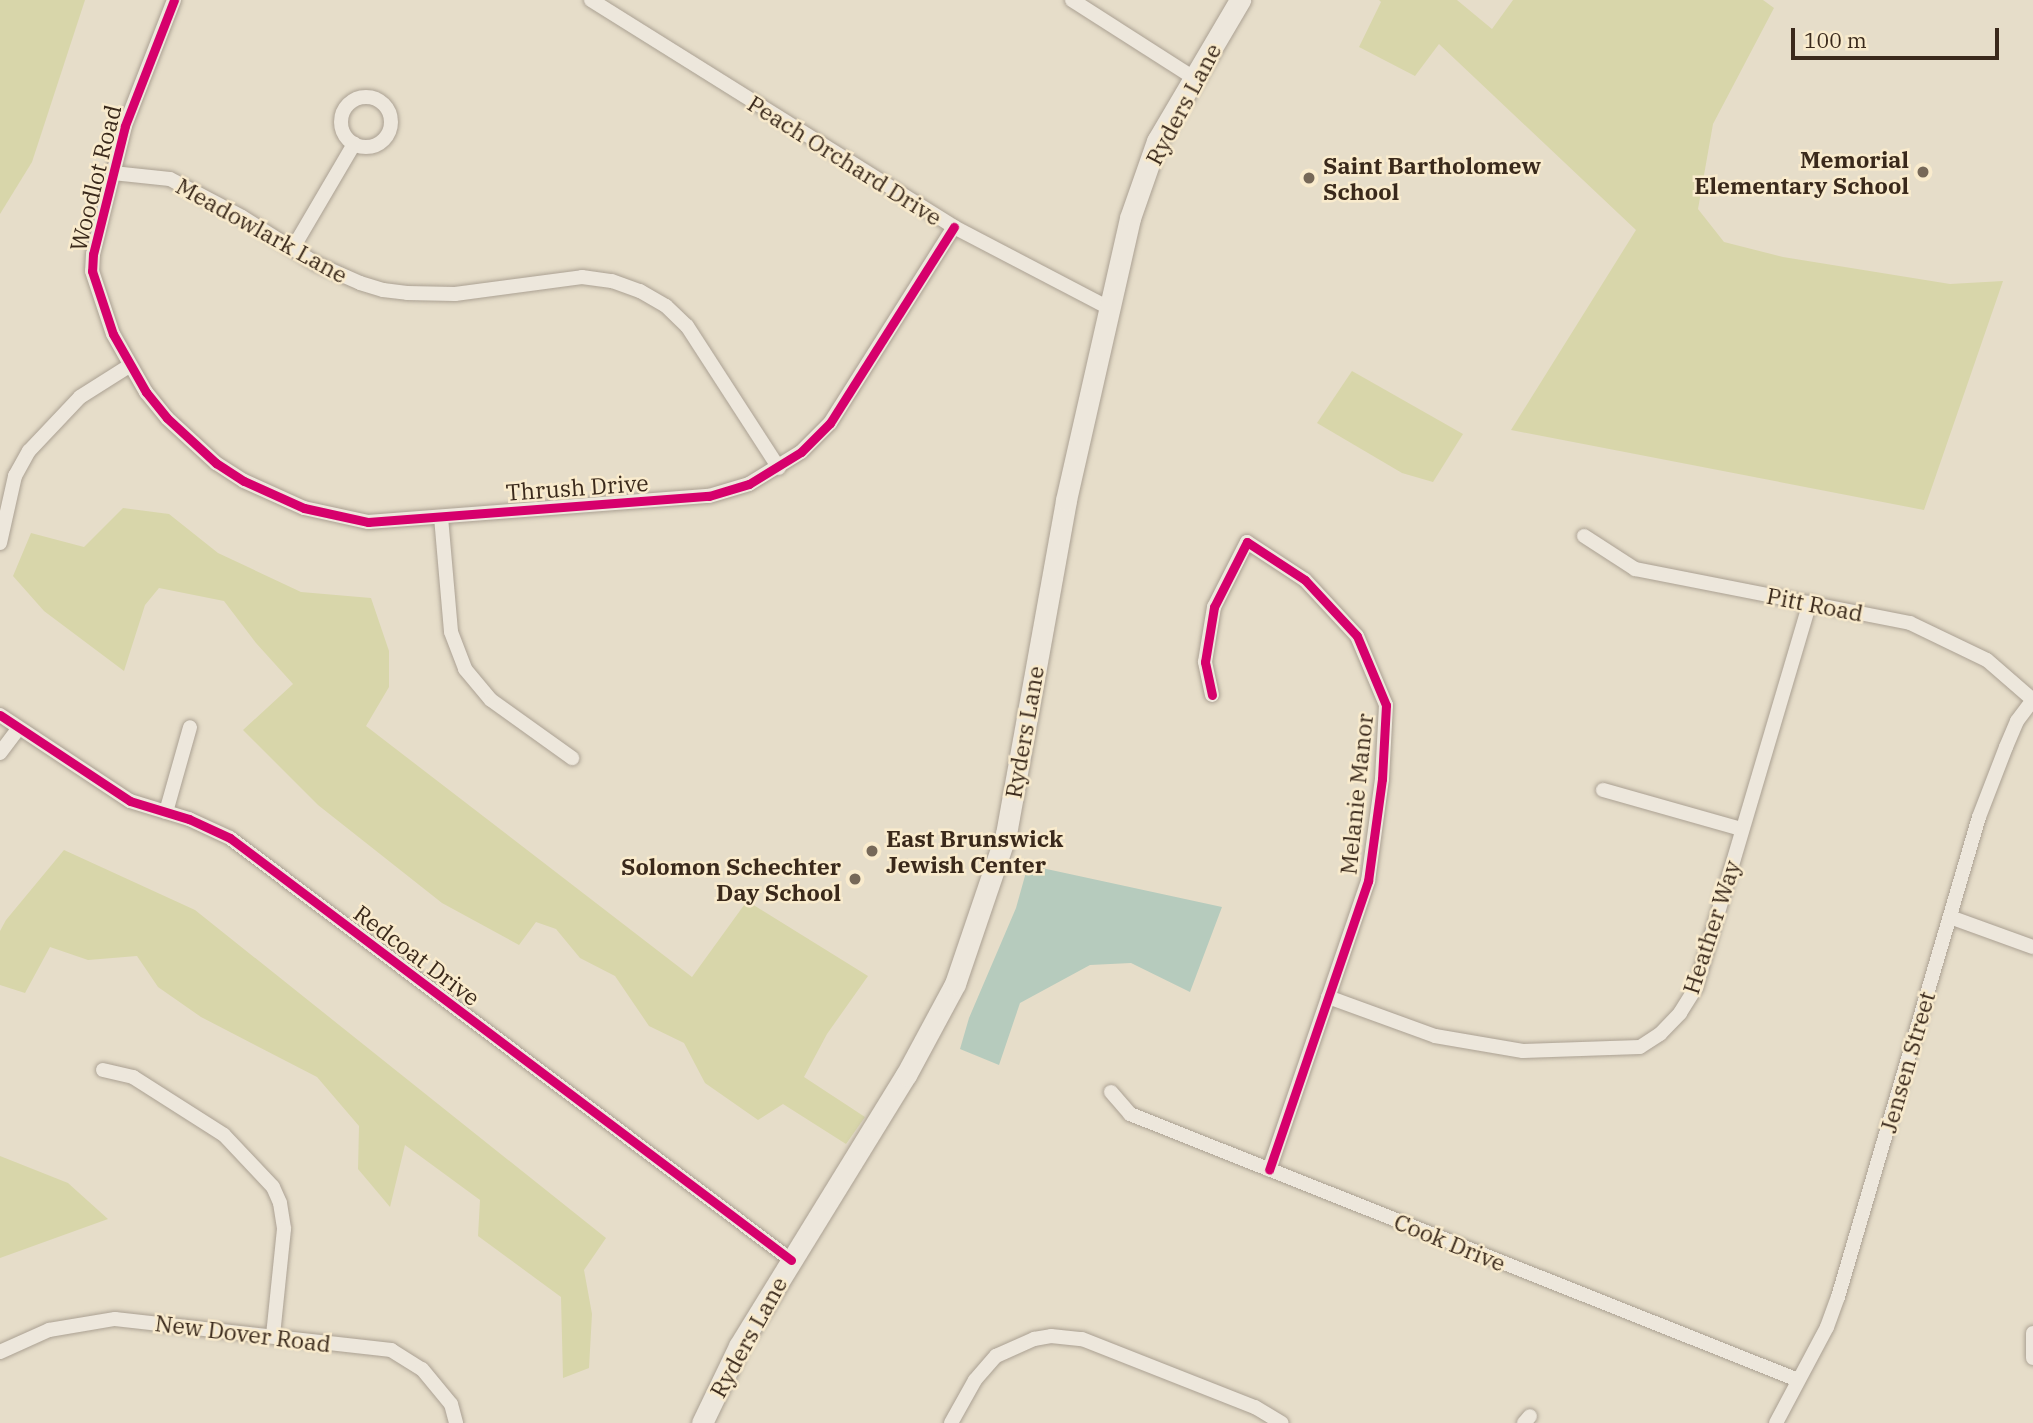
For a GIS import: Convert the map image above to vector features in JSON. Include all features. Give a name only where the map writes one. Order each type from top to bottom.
[{"type":"main road","name":"Ryders Lane","points":[[702,1423],[739,1346],[906,1076],[955,984],[1006,834],[1066,500],[1107,307],[1130,218],[1157,141],[1240,0]]},
{"type":"street","name":"Woodlot Road","points":[[129,366],[109,324],[92,271],[93,254],[125,126],[173,0]]},
{"type":"street","name":"Peach Orchard Drive","points":[[591,0],[954,227],[1107,307]]},
{"type":"street","points":[[1072,0],[1194,78]]},
{"type":"street","points":[[293,248],[354,144]]},
{"type":"street","name":"Meadowlark Lane","points":[[113,173],[170,179],[242,216],[338,275],[360,283],[407,293],[455,294],[582,277],[611,281],[640,291],[666,306],[687,326],[779,468]]},
{"type":"street","name":"Thrush Drive","points":[[129,366],[167,418],[190,442],[225,469],[273,496],[304,508],[368,522],[709,496],[748,484],[779,468],[801,452],[830,423],[954,227]]},
{"type":"street","points":[[0,543],[15,476],[29,451],[80,397],[129,366]]},
{"type":"street","points":[[441,517],[451,632],[465,669],[491,700],[572,758]]},
{"type":"street","name":"Pitt Road","points":[[1584,536],[1635,569],[1910,623],[1986,660],[2033,700]]},
{"type":"street","name":"Melanie Manor","points":[[1212,695],[1205,662],[1214,607],[1247,542],[1305,580],[1357,636],[1386,705],[1382,779],[1368,881],[1269,1170]]},
{"type":"street","name":"Heather Way","points":[[1328,997],[1435,1036],[1523,1052],[1640,1047],[1660,1034],[1680,1013],[1696,987],[1810,603]]},
{"type":"street","name":"Jensen Street","points":[[1776,1423],[1827,1327],[1838,1297],[1992,779],[2017,721],[2033,700]]},
{"type":"street","name":"Redcoat Drive","points":[[0,715],[130,801],[211,828],[230,838],[791,1260]]},
{"type":"street","points":[[166,812],[190,727]]},
{"type":"street","points":[[0,753],[19,728]]},
{"type":"street","points":[[1604,790],[1741,829]]},
{"type":"street","points":[[1950,917],[2033,947]]},
{"type":"street","points":[[103,1070],[133,1077],[224,1135],[273,1187],[280,1203],[284,1229],[273,1336]]},
{"type":"street","name":"Cook Drive","points":[[1111,1092],[1130,1114],[1798,1380]]},
{"type":"street","name":"New Dover Road","points":[[0,1352],[49,1330],[104,1320],[137,1320],[391,1350],[422,1369],[451,1404],[456,1423]]},
{"type":"street","points":[[2033,1333],[2033,1358]]},
{"type":"street","points":[[951,1423],[975,1380],[996,1356],[1034,1339],[1051,1336],[1082,1339],[1255,1408],[1282,1423]]},
{"type":"shaded area","points":[[0,0],[85,0],[32,162],[0,214]]},
{"type":"shaded area","points":[[1379,0],[1457,0],[1492,29],[1513,0],[1763,0],[1774,8],[1713,124],[1698,209],[1724,242],[1783,257],[1950,284],[2003,281],[1924,510],[1511,430],[1636,230],[1439,44],[1415,76],[1359,47],[1381,2]]},
{"type":"shaded area","points":[[1352,371],[1463,434],[1433,482],[1402,473],[1317,423]]},
{"type":"shaded area","points":[[123,508],[169,514],[218,553],[301,592],[371,598],[389,651],[389,687],[366,726],[692,977],[747,901],[868,976],[827,1034],[804,1077],[865,1117],[846,1144],[783,1104],[758,1120],[705,1083],[684,1043],[649,1026],[615,976],[580,958],[556,929],[536,922],[519,945],[442,903],[318,805],[243,730],[293,684],[256,643],[224,601],[159,588],[145,605],[124,671],[44,611],[13,576],[31,533],[84,547]]},
{"type":"shaded area","points":[[64,850],[195,910],[606,1238],[584,1270],[592,1314],[589,1368],[563,1378],[561,1297],[478,1236],[480,1200],[405,1145],[390,1207],[358,1169],[359,1126],[317,1077],[201,1017],[158,987],[137,956],[88,960],[50,947],[25,993],[0,985],[0,931],[6,920]]},
{"type":"shaded area","points":[[1028,865],[1222,907],[1190,992],[1131,963],[1090,965],[1020,1003],[999,1065],[960,1049],[969,1018],[1016,908]]},
{"type":"shaded area","points":[[0,1156],[68,1183],[108,1219],[0,1258]]},
{"type":"cycle path","points":[[174,0],[125,126],[93,254],[92,271],[113,334],[146,392],[167,418],[216,463],[244,481],[304,508],[368,522],[709,496],[749,484],[801,452],[830,423],[954,227]]},
{"type":"cycle path","points":[[1212,695],[1205,662],[1214,607],[1247,542],[1305,580],[1357,636],[1386,705],[1382,779],[1368,881],[1269,1170]]},
{"type":"cycle path","points":[[0,715],[130,801],[189,819],[230,838],[791,1260]]},
{"type":"place","name":"Memorial Elementary School","points":[[1923,172]]},
{"type":"place","name":"Saint Bartholomew School","points":[[1309,178]]},
{"type":"place","name":"East Brunswick Jewish Center","points":[[872,851]]},
{"type":"place","name":"Solomon Schechter Day School","points":[[855,879]]}]
